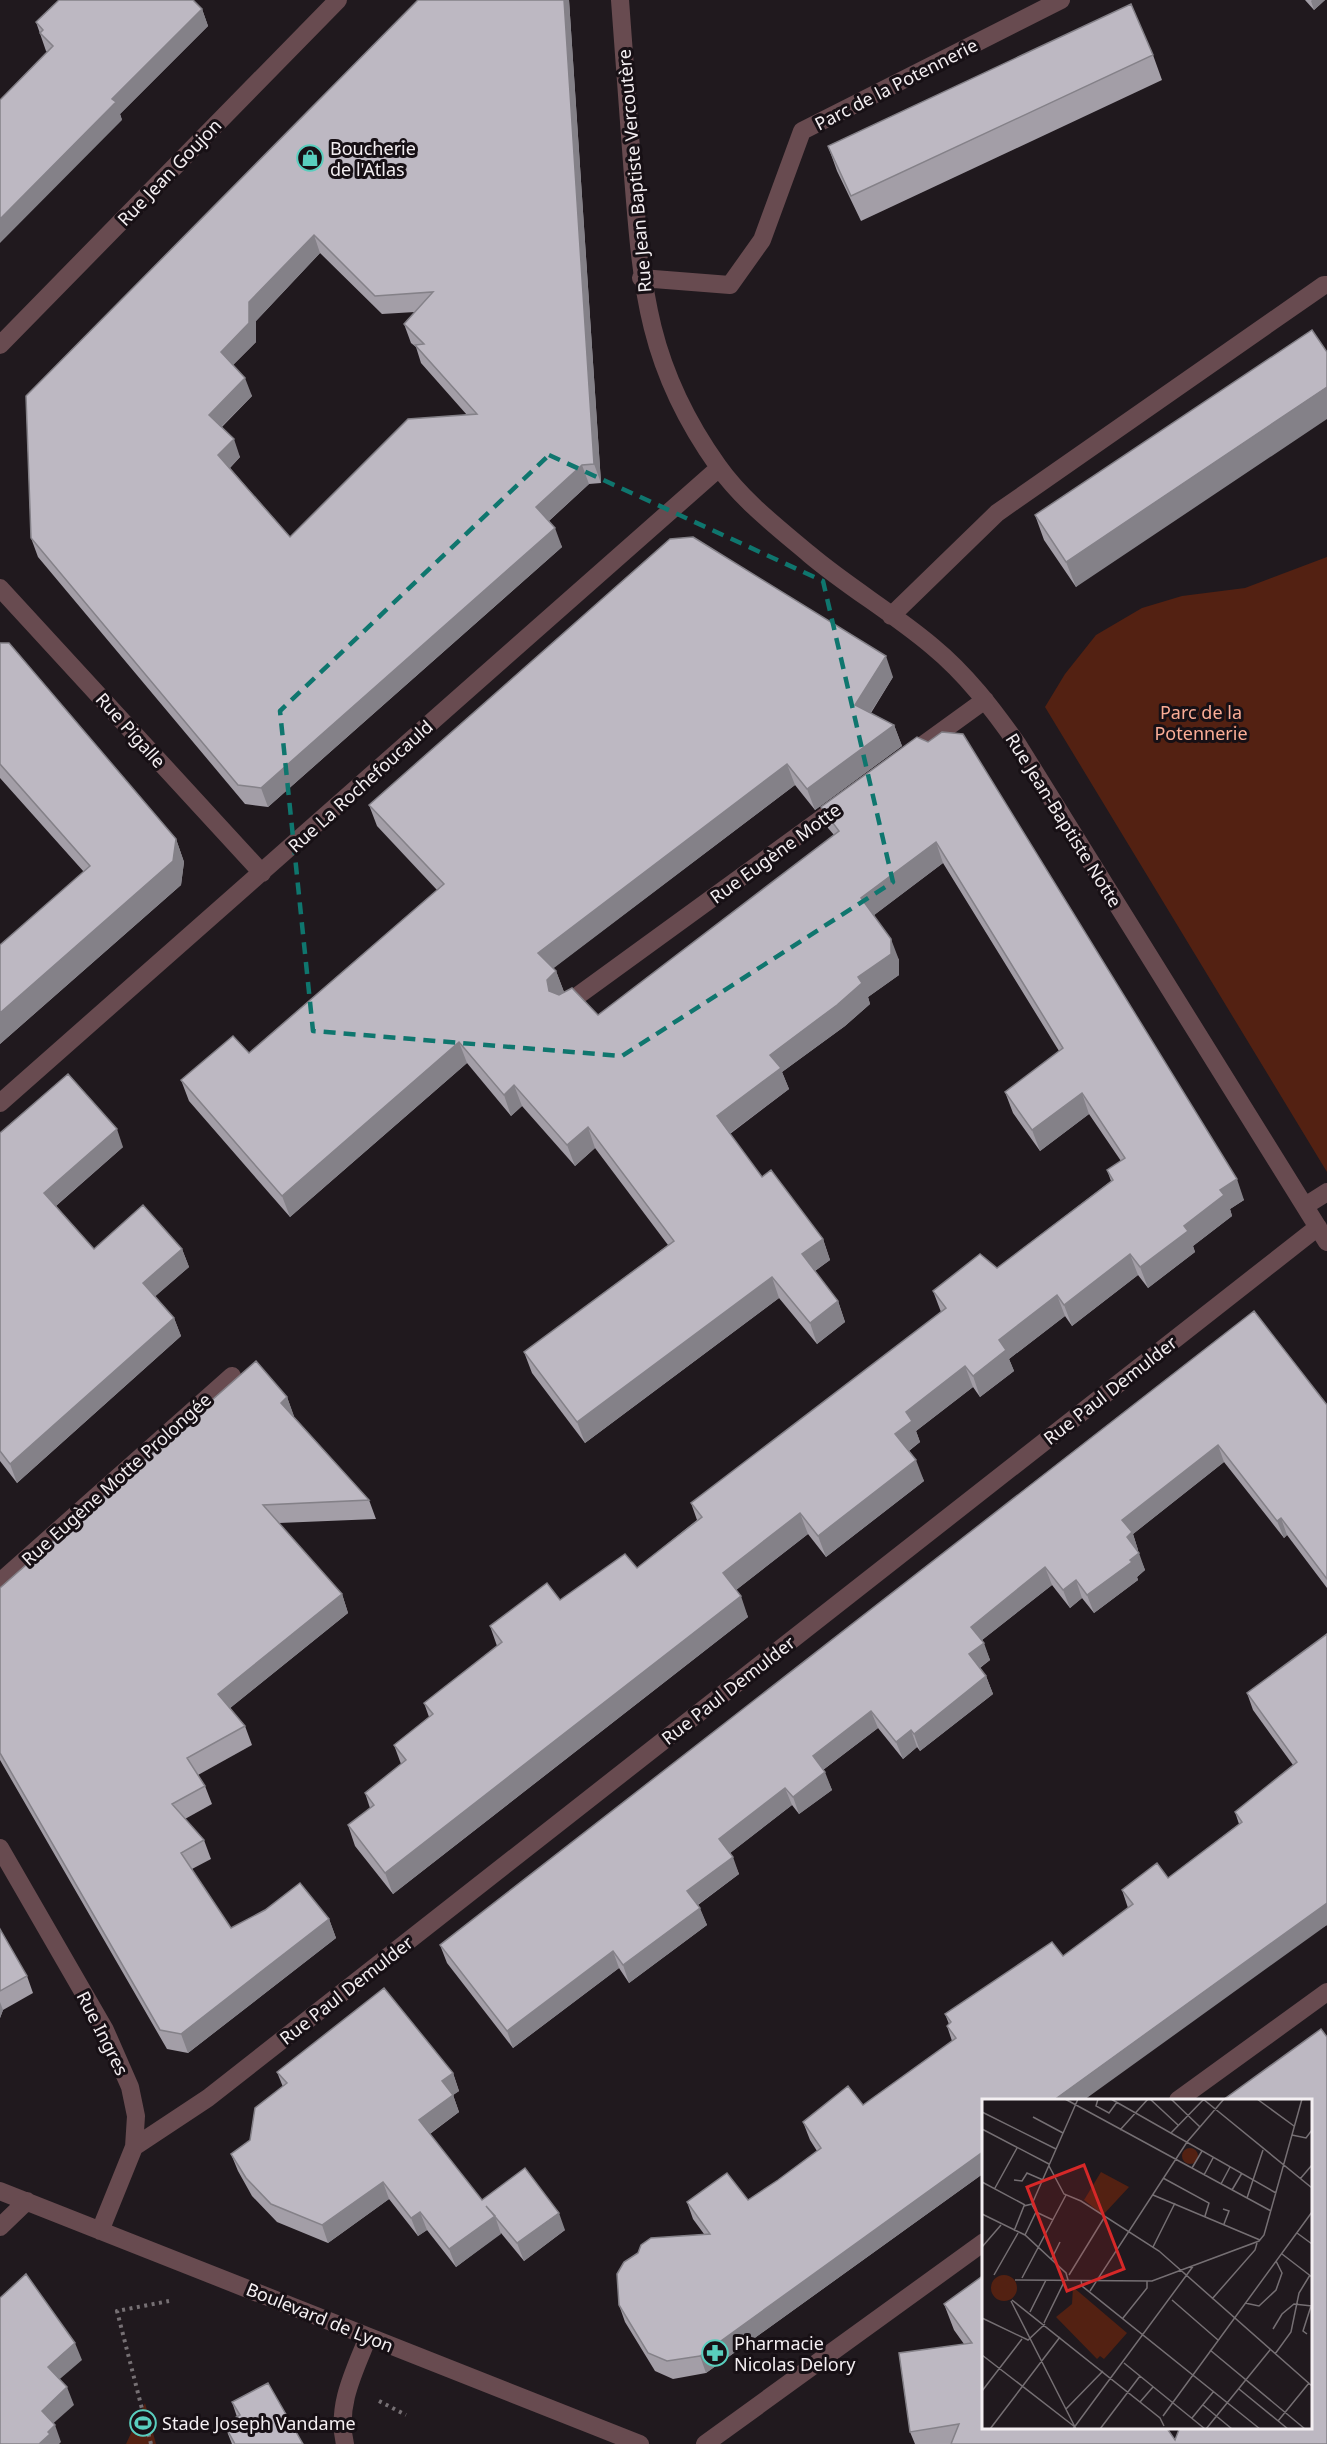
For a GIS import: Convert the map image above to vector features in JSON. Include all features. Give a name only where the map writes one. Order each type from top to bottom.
[{"type":"street","name":"Rue Jean Goujon","points":[[0,345],[338,0]]},
{"type":"street","name":"Rue Jean Baptiste Vercoutère","points":[[620,0],[641,278],[652,331],[669,383],[696,433],[719,468]]},
{"type":"street","name":"Parc de la Potennerie","points":[[641,278],[730,285],[762,240],[802,131],[1061,0]]},
{"type":"street","points":[[891,616],[998,513],[1314,291],[1327,285]]},
{"type":"street","name":"Rue Jean-Baptiste Notte","points":[[719,468],[778,527],[830,572],[932,645],[961,672],[985,700],[1017,744],[1323,1234]]},
{"type":"street","name":"Rue La Rochefoucauld","points":[[0,1103],[719,468]]},
{"type":"street","name":"Rue Pigalle","points":[[0,588],[262,873]]},
{"type":"street","points":[[893,767],[985,700]]},
{"type":"street","name":"Rue Eugène Motte","points":[[565,1005],[854,795]]},
{"type":"street","points":[[1305,1206],[1327,1192]]},
{"type":"street","name":"Rue Paul Demulder","points":[[134,2147],[208,2098],[1323,1234]]},
{"type":"street","name":"Rue Eugène Motte Prolongée","points":[[0,1582],[232,1376]]},
{"type":"street","name":"Rue Ingres","points":[[0,1848],[120,2059],[130,2087],[136,2116],[134,2147],[100,2231]]},
{"type":"street","points":[[1179,2099],[1327,1992]]},
{"type":"street","name":"Boulevard de Lyon","points":[[0,2191],[640,2444]]},
{"type":"street","points":[[0,2228],[27,2201]]},
{"type":"street","points":[[705,2444],[982,2243]]},
{"type":"street","points":[[345,2444],[341,2427],[344,2403],[369,2337]]},
{"type":"path","points":[[151,2444],[117,2311],[169,2301]]},
{"type":"highlighted area","points":[[549,455],[823,581],[893,882],[622,1056],[313,1031],[280,711]]},
{"type":"green space","name":"Parc de la Potennerie","points":[[1327,557],[1327,1172],[1045,707],[1065,674],[1096,635],[1142,608],[1182,596],[1245,588]]},
{"type":"green space","name":"Stade Joseph Vandame","points":[[145,2403],[156,2444],[126,2444]]},
{"type":"building","points":[[59,0],[193,0],[202,9],[112,99],[116,102],[0,219],[0,100],[53,46],[40,33],[43,30],[36,22]]},
{"type":"building","points":[[418,0],[564,0],[594,464],[582,465],[536,507],[555,528],[261,788],[238,785],[31,538],[26,396]],"holes":[[[314,235],[375,296],[433,292],[404,324],[424,344],[415,345],[477,414],[408,419],[290,537],[218,455],[234,439],[209,415],[245,378],[221,352],[249,323],[249,302]]]},
{"type":"building","points":[[1131,4],[1153,55],[851,196],[828,146]]},
{"type":"building","points":[[1312,330],[1327,352],[1327,387],[1066,562],[1035,515]]},
{"type":"building","points":[[693,537],[886,656],[855,705],[894,725],[807,789],[787,764],[538,953],[556,971],[547,980],[549,991],[559,995],[572,988],[598,1015],[839,831],[821,807],[917,737],[928,742],[942,732],[963,734],[1237,1179],[1220,1190],[1224,1195],[1184,1226],[1188,1231],[1140,1267],[1130,1254],[1064,1305],[1057,1295],[999,1340],[1006,1350],[973,1376],[965,1366],[906,1412],[912,1421],[895,1434],[916,1460],[818,1536],[800,1513],[755,1548],[723,1573],[741,1596],[385,1873],[348,1825],[374,1805],[365,1793],[406,1760],[394,1745],[433,1714],[424,1703],[502,1642],[490,1626],[547,1583],[560,1600],[625,1554],[637,1568],[702,1517],[691,1503],[946,1308],[933,1291],[980,1254],[997,1268],[1113,1180],[1107,1170],[1125,1158],[1082,1093],[1032,1130],[1005,1092],[1063,1048],[936,842],[861,898],[891,939],[891,954],[858,977],[862,983],[837,1005],[770,1055],[781,1068],[717,1116],[762,1177],[771,1170],[823,1239],[802,1254],[838,1301],[810,1323],[772,1277],[577,1422],[524,1352],[674,1241],[588,1127],[567,1145],[514,1085],[504,1095],[459,1042],[282,1196],[181,1080],[233,1036],[249,1053],[444,884],[369,805],[670,539]]},
{"type":"building","points":[[0,643],[9,643],[176,839],[173,861],[0,1013],[0,945],[90,866],[0,764]]},
{"type":"building","points":[[68,1074],[117,1129],[44,1193],[94,1249],[143,1205],[182,1249],[143,1283],[174,1318],[10,1464],[0,1451],[0,1133]]},
{"type":"building","points":[[1254,1311],[1327,1405],[1327,1579],[1281,1518],[1277,1521],[1218,1445],[1122,1520],[1132,1532],[1127,1537],[1139,1553],[1130,1560],[1132,1562],[1087,1595],[1076,1580],[1063,1590],[1045,1567],[971,1627],[984,1643],[969,1654],[986,1676],[914,1734],[911,1730],[896,1742],[871,1711],[813,1756],[825,1772],[793,1797],[785,1788],[719,1839],[733,1857],[687,1891],[700,1908],[623,1965],[613,1951],[507,2031],[440,1945]]},
{"type":"building","points":[[256,1361],[287,1397],[281,1403],[369,1500],[263,1505],[342,1594],[218,1694],[245,1726],[187,1758],[205,1786],[172,1804],[204,1840],[181,1853],[231,1928],[265,1910],[300,1883],[329,1919],[181,2034],[160,2030],[0,1753],[0,1588]]},
{"type":"building","points":[[1327,1634],[1327,1903],[1055,2099],[982,2099],[982,2152],[700,2356],[667,2361],[648,2353],[619,2305],[617,2274],[624,2262],[638,2253],[641,2245],[651,2238],[710,2234],[687,2202],[727,2173],[748,2200],[778,2180],[821,2148],[803,2122],[848,2086],[863,2105],[956,2038],[947,2026],[951,2022],[945,2014],[1052,1942],[1063,1956],[1133,1904],[1122,1890],[1157,1863],[1168,1878],[1242,1822],[1235,1812],[1297,1762],[1247,1693]]},
{"type":"building","points":[[0,1929],[27,1976],[0,1991]]},
{"type":"building","points":[[384,1988],[453,2073],[442,2081],[453,2095],[419,2120],[482,2200],[525,2168],[559,2213],[517,2243],[495,2216],[449,2249],[420,2212],[411,2218],[383,2182],[322,2225],[271,2204],[246,2178],[231,2154],[250,2140],[255,2108],[287,2083],[277,2072]]},
{"type":"building","points":[[1321,2029],[1327,2037],[1327,2444],[951,2444],[959,2424],[910,2432],[899,2353],[972,2343],[944,2304],[982,2276],[982,2429],[1167,2429],[1175,2440],[1179,2429],[1312,2429],[1312,2099],[1224,2099]]},
{"type":"building","points":[[26,2274],[75,2343],[48,2367],[67,2387],[42,2411],[55,2425],[48,2432],[50,2434],[39,2444],[0,2444],[0,2298]]},
{"type":"building","points":[[268,2383],[303,2444],[235,2444],[224,2424],[240,2415],[232,2402]]},
{"type":"place","name":"Boucherie de l'Atlas","points":[[310,158]]},
{"type":"place","name":"Pharmacie Nicolas Delory","points":[[715,2353]]},
{"type":"place","name":"Stade Joseph Vandame","points":[[143,2423]]}]
